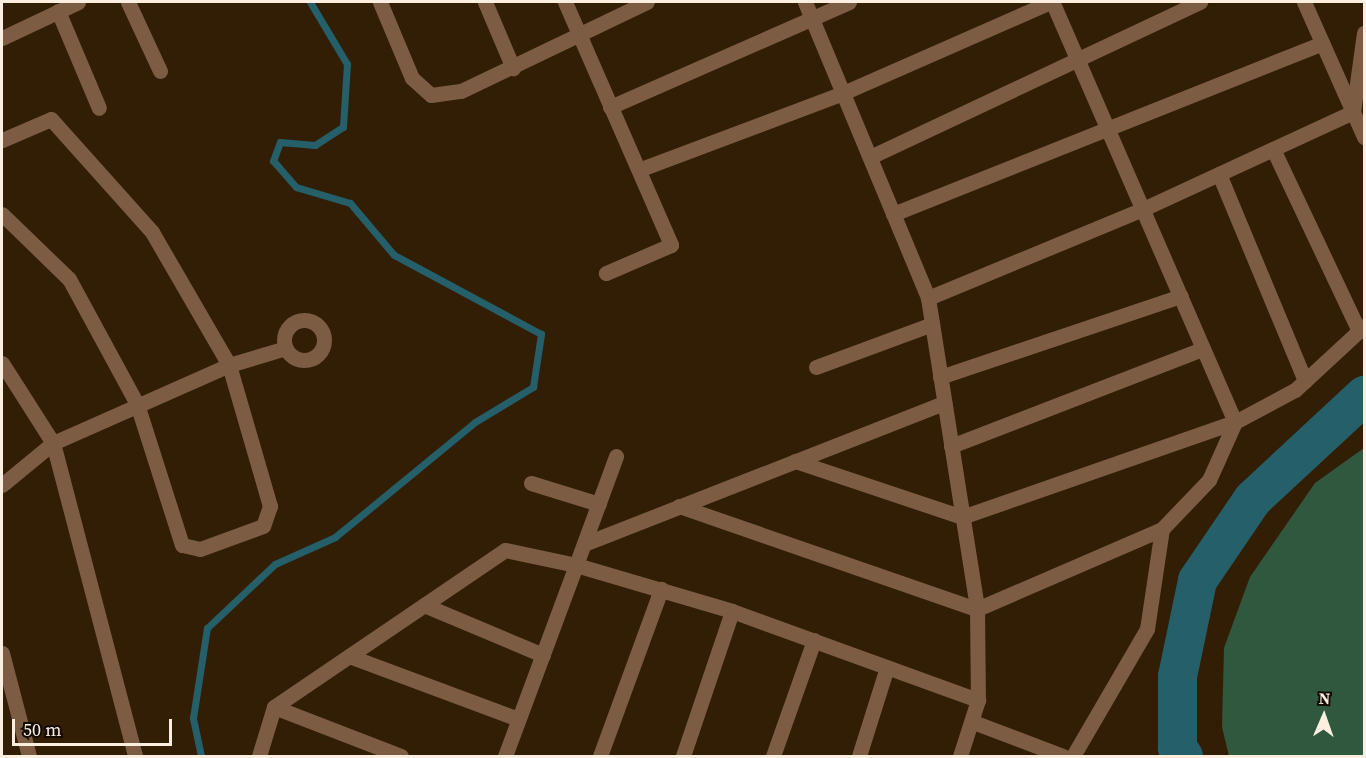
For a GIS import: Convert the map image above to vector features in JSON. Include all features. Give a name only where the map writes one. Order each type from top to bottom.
[{"type":"street","points":[[2,38],[78,2]]},
{"type":"street","points":[[128,2],[160,71]]},
{"type":"street","points":[[380,2],[412,78],[431,95],[461,92],[580,39],[647,2]]},
{"type":"street","points":[[485,2],[513,68]]},
{"type":"street","points":[[565,2],[672,245],[606,273]]},
{"type":"street","points":[[805,2],[928,298],[977,609],[978,700],[973,722],[960,756]]},
{"type":"street","points":[[610,107],[849,2]]},
{"type":"street","points":[[640,169],[843,93],[1051,2],[1235,422],[1209,480],[1162,529],[977,609],[679,506]]},
{"type":"street","points":[[870,157],[1076,57],[1200,2]]},
{"type":"street","points":[[1304,2],[1365,137]]},
{"type":"street","points":[[58,11],[99,108]]},
{"type":"street","points":[[1353,112],[1365,33]]},
{"type":"street","points":[[893,214],[1109,131],[1322,43]]},
{"type":"street","points":[[928,298],[1143,209],[1353,112]]},
{"type":"street","points":[[2,140],[51,119],[152,232],[229,364],[270,506],[263,526],[200,549],[182,545],[137,404],[69,279],[2,214]]},
{"type":"street","points":[[795,461],[962,517],[1235,422],[1305,381],[1362,329],[1273,149]]},
{"type":"street","points":[[1219,174],[1305,381]]},
{"type":"street","points":[[940,376],[1181,296]]},
{"type":"street","points":[[816,367],[932,324]]},
{"type":"street","points":[[2,485],[53,443],[229,364],[286,348]]},
{"type":"street","points":[[951,446],[1203,349]]},
{"type":"street","points":[[2,363],[53,443],[135,756]]},
{"type":"street","points":[[584,544],[944,403]]},
{"type":"street","points":[[505,756],[516,718],[543,655],[616,456]]},
{"type":"street","points":[[531,483],[599,504]]},
{"type":"street","points":[[1073,756],[1147,629],[1162,529]]},
{"type":"street","points":[[259,756],[274,707],[505,550],[576,565],[732,611],[978,700]]},
{"type":"street","points":[[600,756],[661,589]]},
{"type":"street","points":[[424,605],[543,655]]},
{"type":"street","points":[[683,756],[732,611]]},
{"type":"street","points":[[773,756],[814,640]]},
{"type":"street","points":[[2,653],[28,756]]},
{"type":"street","points":[[349,656],[516,718]]},
{"type":"street","points":[[859,756],[887,667]]},
{"type":"street","points":[[274,707],[401,756]]},
{"type":"street","points":[[973,722],[1063,756]]},
{"type":"green space","points":[[1364,448],[1364,756],[1229,756],[1222,727],[1224,648],[1250,577],[1315,483]]},
{"type":"waterway","points":[[201,756],[193,718],[207,628],[275,564],[335,537],[475,422],[533,387],[541,334],[394,255],[350,203],[296,187],[273,161],[280,142],[315,145],[343,127],[347,64],[310,2]]},
{"type":"waterway","points":[[1183,756],[1177,747],[1177,676],[1197,580],[1252,499],[1364,395]]}]
